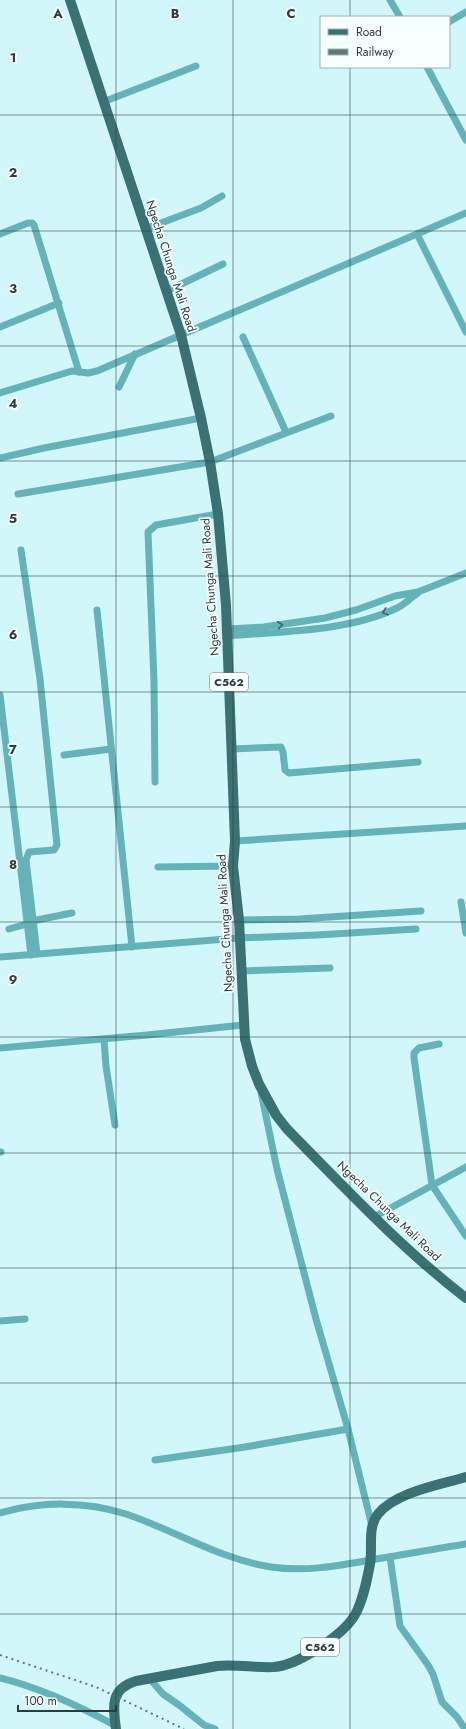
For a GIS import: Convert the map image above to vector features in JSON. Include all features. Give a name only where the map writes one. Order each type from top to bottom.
[{"type":"main road","name":"Ngecha Chunga Mali Road","points":[[70,0],[181,335],[210,462],[218,514],[227,632],[235,841],[233,866],[238,920],[243,1025],[252,1066],[259,1084],[276,1115],[288,1129],[374,1217],[437,1276],[466,1298]]},
{"type":"main road","name":"C562","points":[[116,1728],[114,1702],[119,1692],[126,1685],[196,1669],[230,1665],[275,1667],[303,1658],[330,1639],[351,1621],[357,1611],[365,1590],[371,1560],[372,1527],[378,1514],[388,1505],[404,1496],[466,1477]]},
{"type":"street","points":[[390,0],[399,16]]},
{"type":"street","points":[[450,21],[466,12]]},
{"type":"street","points":[[103,102],[196,66]]},
{"type":"street","points":[[428,68],[466,140]]},
{"type":"street","points":[[145,229],[201,208],[222,196]]},
{"type":"street","points":[[0,393],[72,371],[92,373],[466,213]]},
{"type":"street","points":[[0,234],[28,223],[34,225],[79,372]]},
{"type":"street","points":[[417,234],[466,332]]},
{"type":"street","points":[[167,291],[223,264]]},
{"type":"street","points":[[0,327],[59,303]]},
{"type":"street","points":[[243,337],[286,432]]},
{"type":"street","points":[[119,387],[135,354]]},
{"type":"street","points":[[18,494],[210,462],[331,416]]},
{"type":"street","points":[[0,458],[44,448],[201,418]]},
{"type":"street","points":[[156,782],[154,681],[148,532],[156,525],[218,514]]},
{"type":"street","points":[[21,550],[40,679],[57,845],[54,850],[29,852],[27,855],[26,868],[30,923]]},
{"type":"street","points":[[227,632],[325,618],[356,610],[395,596],[418,592],[464,576]]},
{"type":"street","points":[[227,632],[328,628],[347,624],[398,608],[418,592]]},
{"type":"street","points":[[97,610],[132,947]]},
{"type":"street","points":[[0,695],[34,954]]},
{"type":"street","points":[[232,749],[281,747],[285,770],[290,773],[418,762]]},
{"type":"street","points":[[64,755],[112,748]]},
{"type":"street","points":[[235,841],[466,826]]},
{"type":"street","points":[[158,867],[233,866]]},
{"type":"street","points":[[461,902],[466,933]]},
{"type":"street","points":[[238,920],[299,919],[421,911]]},
{"type":"street","points":[[9,929],[72,913]]},
{"type":"street","points":[[0,957],[239,938],[416,929]]},
{"type":"street","points":[[241,971],[330,968]]},
{"type":"street","points":[[0,1048],[243,1025]]},
{"type":"street","points":[[104,1039],[106,1066],[115,1125]]},
{"type":"street","points":[[439,1044],[419,1048],[414,1053],[432,1185],[466,1236]]},
{"type":"street","points":[[259,1084],[277,1169],[316,1319],[362,1479],[372,1527]]},
{"type":"street","points":[[374,1217],[466,1167]]},
{"type":"street","points":[[0,1321],[25,1319]]},
{"type":"street","points":[[155,1460],[245,1447],[348,1429]]},
{"type":"street","points":[[0,1513],[21,1508],[55,1504],[100,1507],[127,1514],[202,1546],[242,1560],[272,1567],[304,1569],[345,1565],[466,1544]]},
{"type":"street","points":[[390,1558],[400,1626],[433,1674],[442,1702],[457,1717],[465,1729]]},
{"type":"street","points":[[0,1678],[16,1682],[72,1704],[116,1728]]},
{"type":"street","points":[[150,1679],[163,1694],[179,1705],[194,1719],[215,1729]]},
{"type":"railway","points":[[0,1655],[96,1687],[184,1729]]}]
